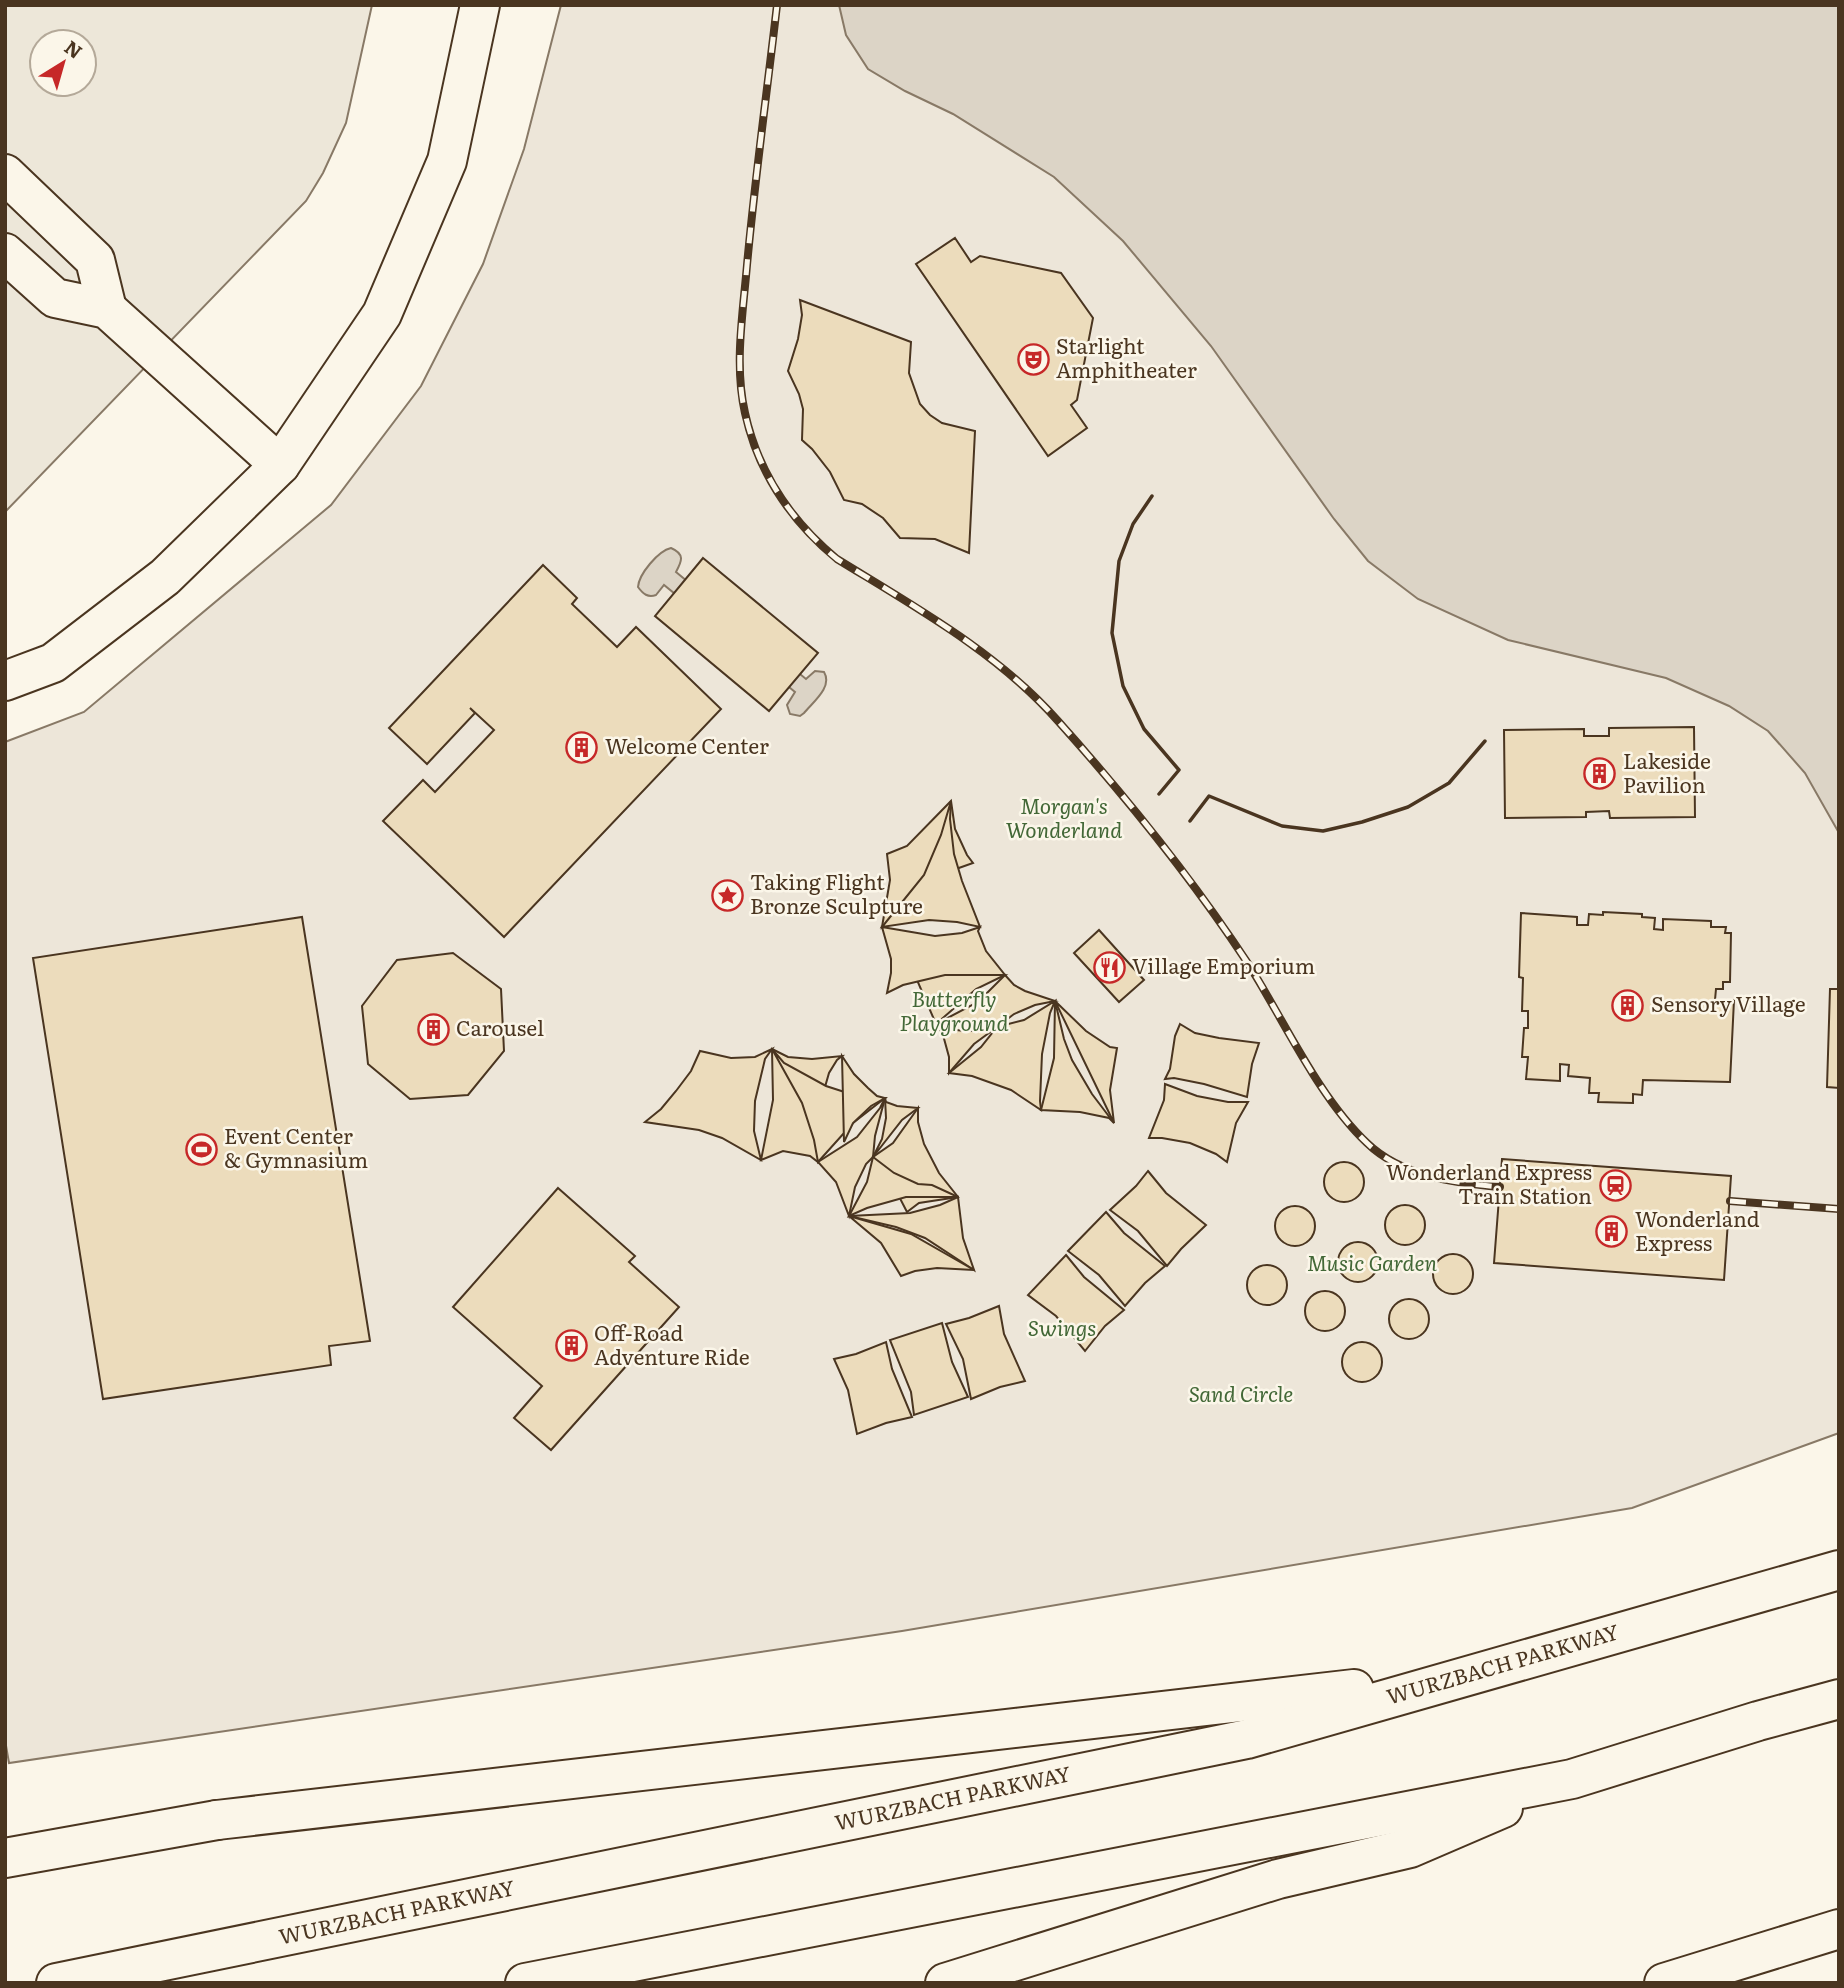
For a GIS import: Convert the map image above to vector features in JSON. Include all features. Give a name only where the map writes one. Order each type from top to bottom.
[{"type":"main road","points":[[5,681],[52,663],[165,577],[280,465],[382,314],[447,161],[480,5]]},
{"type":"main road","points":[[5,174],[94,260],[107,309]]},
{"type":"main road","points":[[5,253],[55,298],[107,309],[280,465]]},
{"type":"main road","name":"WURZBACH PARKWAY","points":[[56,1983],[1247,1739],[1839,1570]]},
{"type":"main road","points":[[5,1858],[216,1820],[1464,1677]]},
{"type":"main road","points":[[945,1983],[1278,1879],[1410,1848],[1572,1779],[1758,1721],[1839,1699]]},
{"type":"main road","points":[[525,1983],[1572,1779]]},
{"type":"main road","points":[[1664,1983],[1839,1929]]},
{"type":"green space","name":"Morgan's Wonderland","points":[[561,5],[1839,5],[1839,1433],[1632,1508],[902,1631],[9,1763],[5,1740],[5,742],[84,712],[331,505],[421,386],[483,264],[524,149]]},
{"type":"shaded area","points":[[5,5],[372,5],[346,123],[323,173],[306,201],[5,512]]},
{"type":"shaded area","points":[[839,5],[1839,5],[1839,833],[1805,773],[1768,731],[1729,706],[1666,678],[1508,640],[1418,599],[1368,561],[1334,519],[1211,346],[1123,241],[1054,177],[953,114],[905,91],[868,69],[846,35]]},
{"type":"shaded area","points":[[671,548],[679,553],[681,558],[676,572],[806,679],[815,671],[824,672],[824,689],[804,713],[800,716],[790,714],[787,705],[795,692],[664,585],[653,596],[646,595],[638,587],[645,570],[655,558]]},
{"type":"building","name":"Starlight Amphitheater","points":[[955,238],[971,262],[980,256],[1061,273],[1093,318],[1077,400],[1071,405],[1087,428],[1048,456],[916,264]]},
{"type":"building","points":[[800,300],[911,342],[909,373],[920,404],[942,423],[975,431],[969,553],[935,539],[900,538],[883,518],[862,504],[844,500],[830,472],[802,440],[803,409],[788,371],[798,339],[802,315]]},
{"type":"building","points":[[703,558],[818,653],[769,711],[655,616]]},
{"type":"building","name":"Welcome Center","points":[[543,565],[577,598],[572,604],[617,647],[636,627],[721,709],[504,937],[383,821],[423,780],[435,792],[494,730],[470,708],[475,713],[427,764],[389,728]]},
{"type":"building","name":"Lakeside Pavilion","points":[[1694,727],[1695,817],[1610,818],[1609,811],[1586,812],[1586,817],[1505,818],[1504,730],[1584,729],[1584,736],[1609,736],[1609,728]]},
{"type":"building","points":[[951,801],[955,829],[973,863],[927,884],[882,927],[890,880],[887,854],[907,846]]},
{"type":"building","points":[[951,801],[954,854],[980,927],[929,920],[882,927],[924,875],[941,835]]},
{"type":"building","name":"Sensory Village","points":[[1603,912],[1642,914],[1642,917],[1655,918],[1654,929],[1663,930],[1663,919],[1711,921],[1711,927],[1726,927],[1725,933],[1731,933],[1730,982],[1723,982],[1723,989],[1716,989],[1715,1000],[1734,1000],[1730,1082],[1643,1080],[1642,1095],[1633,1094],[1633,1103],[1598,1102],[1599,1093],[1589,1093],[1590,1078],[1568,1076],[1569,1065],[1560,1064],[1560,1081],[1526,1079],[1528,1057],[1522,1057],[1524,1028],[1528,1028],[1528,1011],[1522,1011],[1523,978],[1519,977],[1521,913],[1577,917],[1577,925],[1588,925],[1589,914],[1603,915]]},
{"type":"building","name":"Event Center & Gymnasium","points":[[302,917],[370,1341],[329,1346],[331,1365],[103,1399],[33,958]]},
{"type":"building","points":[[882,927],[917,950],[950,964],[968,970],[1005,975],[976,989],[936,1024],[911,966]]},
{"type":"building","points":[[882,927],[935,936],[962,933],[980,927],[978,931],[986,951],[1005,975],[945,975],[903,985],[887,993],[891,959]]},
{"type":"building","name":"Village Emporium","points":[[1099,930],[1144,980],[1119,1002],[1074,953]]},
{"type":"building","name":"Carousel","points":[[453,953],[501,989],[504,1051],[468,1095],[410,1099],[368,1064],[362,1006],[397,960]]},
{"type":"building","points":[[1005,975],[1014,985],[1025,991],[1055,1001],[1035,1005],[1014,1014],[997,1027],[975,1020],[936,1024],[978,1002]]},
{"type":"building","points":[[1830,989],[1839,989],[1839,1088],[1827,1087]]},
{"type":"building","points":[[1055,1001],[1086,1031],[1110,1047],[1117,1048],[1110,1090],[1114,1123]]},
{"type":"building","points":[[1055,1001],[1072,1060],[1092,1094],[1114,1123],[1109,1118],[1080,1112],[1041,1110],[1054,1058]]},
{"type":"building","points":[[1055,1001],[1042,1054],[1041,1110],[1011,1090],[972,1076],[949,1073],[981,1047],[997,1027],[1024,1020]]},
{"type":"building","points":[[936,1024],[947,1029],[965,1031],[997,1027],[974,1044],[949,1073],[949,1057],[943,1035]]},
{"type":"building","points":[[1180,1024],[1195,1033],[1259,1043],[1252,1064],[1247,1097],[1204,1084],[1174,1078],[1165,1079],[1170,1069],[1175,1036]]},
{"type":"building","points":[[772,1049],[788,1057],[812,1059],[842,1056],[829,1073],[823,1094],[818,1162],[810,1156],[783,1151],[761,1160],[773,1100]]},
{"type":"building","points":[[772,1049],[784,1063],[826,1086],[863,1098],[885,1098],[853,1123],[818,1162],[802,1103]]},
{"type":"building","points":[[772,1049],[765,1059],[755,1101],[754,1131],[761,1160],[722,1138],[699,1130],[645,1122],[661,1109],[676,1091],[691,1071],[700,1051],[731,1058],[755,1057]]},
{"type":"building","points":[[842,1056],[868,1088],[877,1096],[885,1098],[871,1106],[853,1123],[844,1142]]},
{"type":"building","points":[[1165,1084],[1197,1096],[1228,1102],[1248,1102],[1236,1123],[1227,1162],[1190,1143],[1149,1138],[1164,1100]]},
{"type":"building","points":[[885,1098],[875,1136],[873,1157],[866,1164],[855,1187],[849,1216],[836,1182],[818,1162],[857,1137]]},
{"type":"building","points":[[885,1098],[886,1102],[897,1106],[918,1108],[902,1120],[873,1157],[882,1139],[886,1118]]},
{"type":"building","points":[[918,1108],[918,1122],[924,1144],[939,1173],[958,1197],[919,1203],[907,1212],[889,1177],[873,1157],[893,1143]]},
{"type":"building","points":[[873,1157],[894,1173],[918,1184],[932,1185],[958,1197],[906,1197],[849,1216],[867,1182]]},
{"type":"building","name":"Wonderland Express","points":[[1502,1159],[1731,1176],[1724,1280],[1494,1263]]},
{"type":"building","points":[[1344,1162],[1352,1163],[1358,1168],[1363,1174],[1363,1190],[1358,1196],[1352,1201],[1344,1202],[1336,1201],[1330,1196],[1325,1190],[1324,1182],[1325,1174],[1330,1168],[1336,1163]]},
{"type":"building","points":[[1148,1171],[1166,1193],[1206,1225],[1167,1266],[1138,1231],[1110,1210]]},
{"type":"building","name":"Off-Road Adventure Ride","points":[[558,1188],[635,1256],[629,1262],[679,1307],[551,1450],[514,1418],[542,1386],[453,1307]]},
{"type":"building","points":[[958,1197],[963,1238],[974,1270],[925,1238],[896,1227],[849,1216],[910,1213]]},
{"type":"building","points":[[1405,1205],[1413,1206],[1419,1211],[1424,1217],[1424,1233],[1419,1239],[1413,1244],[1405,1245],[1397,1244],[1391,1239],[1386,1233],[1385,1225],[1386,1217],[1391,1211],[1397,1206]]},
{"type":"building","points":[[1295,1206],[1303,1207],[1309,1212],[1314,1218],[1314,1234],[1309,1240],[1303,1245],[1295,1246],[1287,1245],[1281,1240],[1276,1234],[1275,1226],[1276,1218],[1281,1212],[1287,1207]]},
{"type":"building","points":[[1106,1212],[1124,1233],[1165,1266],[1145,1283],[1125,1306],[1099,1275],[1068,1251]]},
{"type":"building","points":[[849,1216],[911,1234],[974,1270],[937,1268],[901,1276],[881,1243]]},
{"type":"building","points":[[1358,1242],[1366,1243],[1372,1248],[1377,1254],[1377,1270],[1372,1276],[1366,1281],[1358,1282],[1350,1281],[1344,1276],[1339,1270],[1338,1262],[1339,1254],[1344,1248],[1350,1243]]},
{"type":"building","points":[[1453,1254],[1461,1255],[1467,1260],[1472,1266],[1472,1282],[1467,1288],[1461,1293],[1453,1294],[1445,1293],[1439,1288],[1434,1282],[1433,1274],[1434,1266],[1439,1260],[1445,1255]]},
{"type":"building","points":[[1066,1255],[1084,1277],[1124,1310],[1105,1326],[1085,1351],[1056,1316],[1028,1295]]},
{"type":"building","points":[[1267,1265],[1275,1266],[1281,1271],[1286,1277],[1286,1293],[1281,1299],[1275,1304],[1267,1305],[1259,1304],[1253,1299],[1248,1293],[1247,1285],[1248,1277],[1253,1271],[1259,1266]]},
{"type":"building","points":[[1325,1291],[1333,1292],[1339,1297],[1344,1303],[1344,1319],[1339,1325],[1333,1330],[1325,1331],[1317,1330],[1311,1325],[1306,1319],[1305,1311],[1306,1303],[1311,1297],[1317,1292]]},
{"type":"building","points":[[1409,1299],[1417,1300],[1423,1305],[1428,1311],[1428,1327],[1423,1333],[1417,1338],[1409,1339],[1401,1338],[1395,1333],[1390,1327],[1389,1319],[1390,1311],[1395,1305],[1401,1300]]},
{"type":"building","points":[[999,1306],[1004,1334],[1025,1381],[1000,1387],[971,1399],[963,1359],[946,1324]]},
{"type":"building","points":[[942,1323],[952,1362],[968,1397],[914,1415],[911,1392],[890,1340]]},
{"type":"building","points":[[886,1342],[892,1369],[912,1417],[857,1434],[848,1390],[834,1359]]},
{"type":"building","points":[[1362,1342],[1370,1343],[1376,1348],[1381,1354],[1381,1370],[1376,1376],[1370,1381],[1362,1382],[1354,1381],[1348,1376],[1343,1370],[1342,1362],[1343,1354],[1348,1348],[1354,1343]]},
{"type":"railway","points":[[777,5],[750,232],[740,376],[751,435],[758,455],[779,494],[805,528],[837,559],[982,652],[1009,673],[1058,721],[1181,868],[1247,962],[1317,1080],[1349,1124],[1367,1143],[1396,1163],[1429,1176],[1500,1187]]},
{"type":"railway","points":[[1730,1201],[1839,1209]]},
{"type":"wall","points":[[1152,496],[1133,524],[1119,561],[1112,633],[1123,686],[1144,729],[1179,770],[1159,794]]},
{"type":"wall","points":[[1190,821],[1209,796],[1282,826],[1323,831],[1362,822],[1408,807],[1449,783],[1485,741]]},
{"type":"place","name":"Starlight Amphitheater","points":[[1033,359]]},
{"type":"place","name":"Welcome Center","points":[[582,747]]},
{"type":"place","name":"Lakeside Pavilion","points":[[1600,774]]},
{"type":"place","name":"Taking Flight Bronze Sculpture","points":[[727,895]]},
{"type":"place","name":"Village Emporium","points":[[1109,967]]},
{"type":"place","name":"Sensory Village","points":[[1628,1005]]},
{"type":"place","name":"Carousel","points":[[433,1029]]},
{"type":"place","name":"Event Center & Gymnasium","points":[[201,1149]]},
{"type":"place","name":"Wonderland Express Train Station","points":[[1615,1185]]},
{"type":"place","name":"Wonderland Express","points":[[1612,1232]]},
{"type":"place","name":"Off-Road Adventure Ride","points":[[571,1346]]},
{"type":"park label","name":"Butterfly Playground","points":[[954,1012]]},
{"type":"park label","name":"Music Garden","points":[[1372,1264]]},
{"type":"park label","name":"Swings","points":[[1062,1329]]},
{"type":"park label","name":"Sand Circle","points":[[1241,1395]]}]
